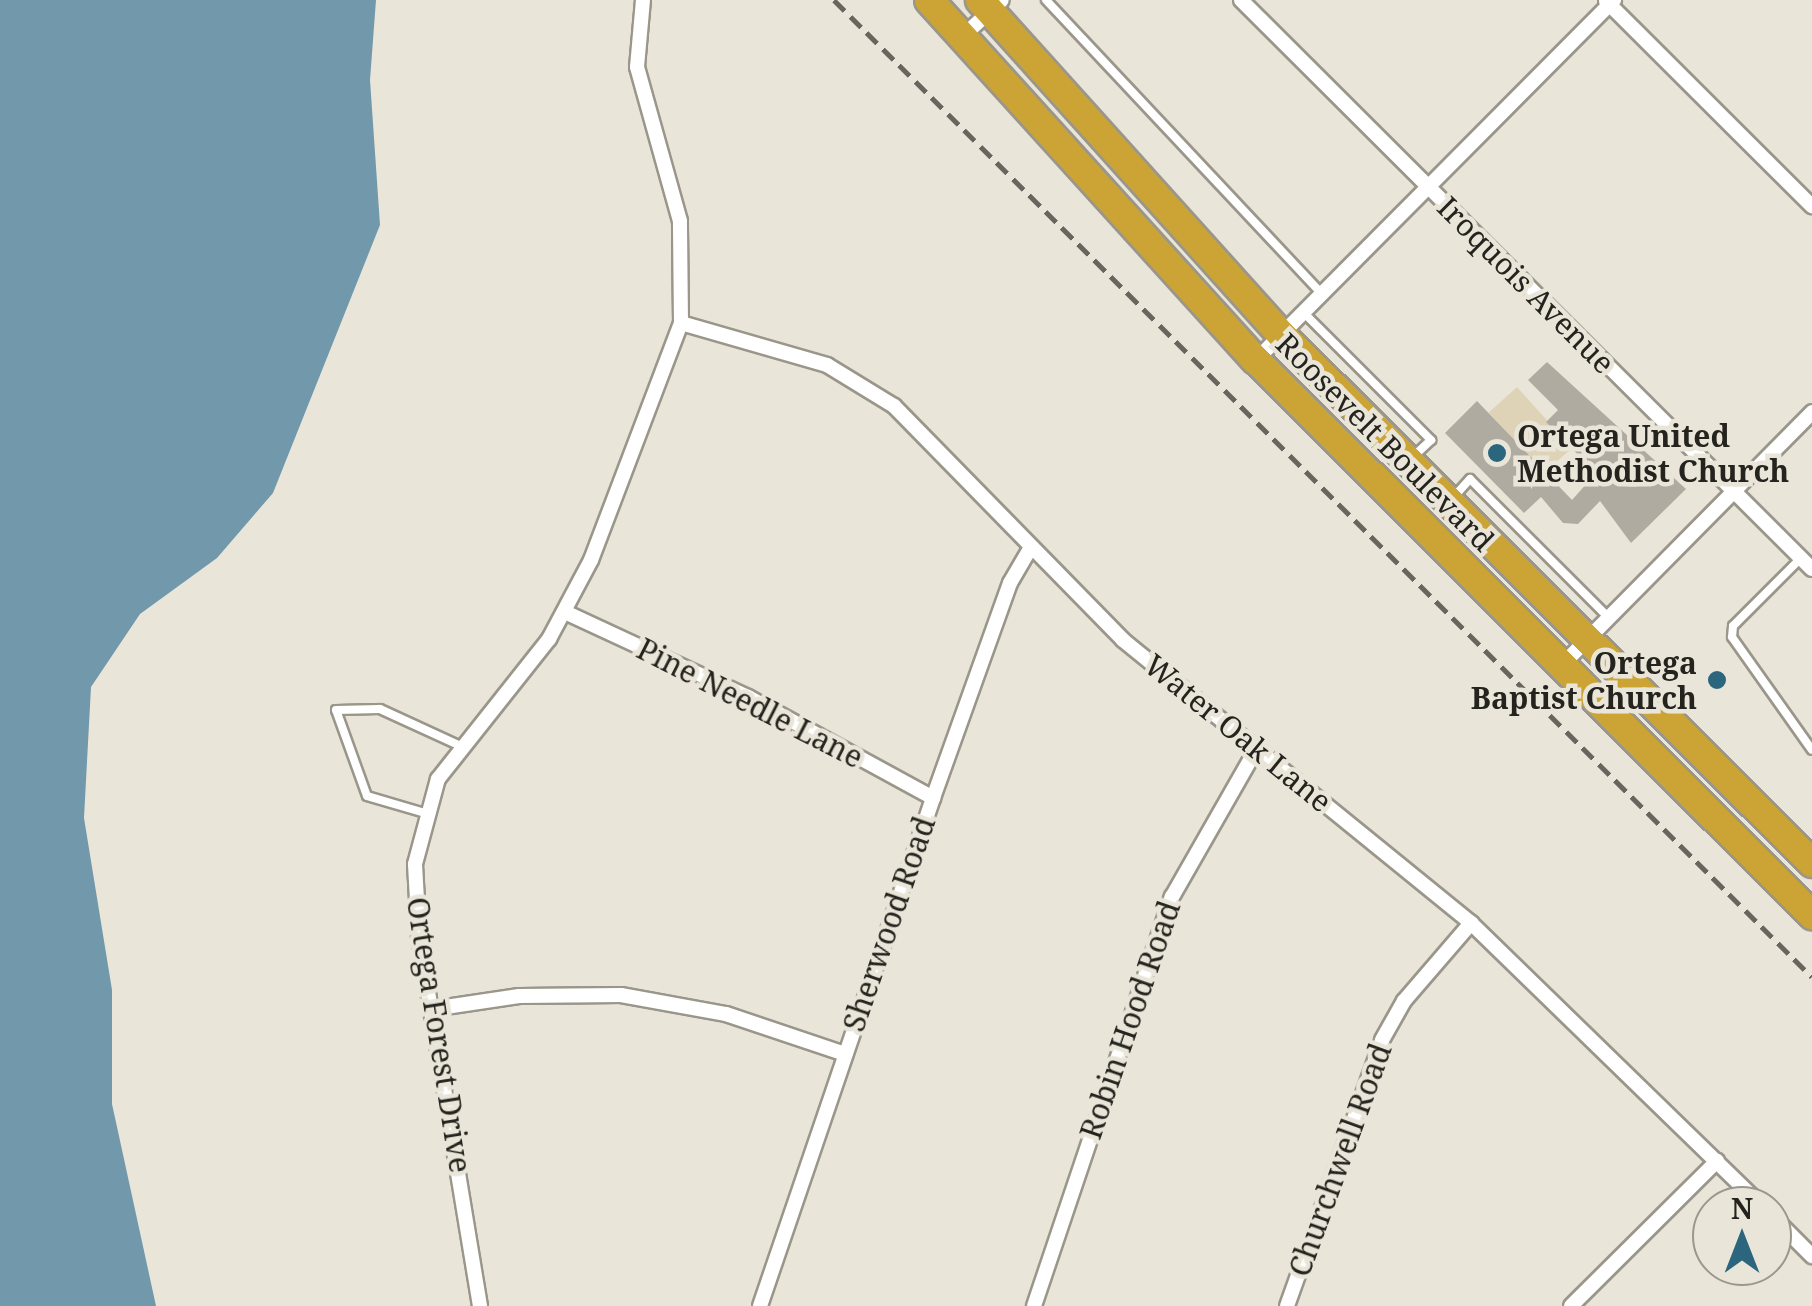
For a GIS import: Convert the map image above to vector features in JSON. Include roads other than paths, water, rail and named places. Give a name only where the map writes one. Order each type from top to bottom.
[{"type":"highway","name":"Roosevelt Boulevard","points":[[929,0],[1256,360],[1810,909]]},
{"type":"highway","name":"Roosevelt Boulevard","points":[[990,4],[1282,335],[1812,864]]},
{"type":"street","name":"Ortega Forest Drive","points":[[480,1306],[416,908],[425,813],[461,746],[526,672],[566,612],[628,478],[681,323],[680,221],[637,66],[644,0]]},
{"type":"street","name":"Iroquois Avenue","points":[[1240,0],[1806,563]]},
{"type":"street","points":[[1256,360],[1610,1],[1812,206]]},
{"type":"street","points":[[962,36],[990,4]]},
{"type":"street","name":"Water Oak Lane","points":[[681,323],[790,352],[864,383],[1123,640],[1472,923],[1742,1186]]},
{"type":"street","points":[[1562,666],[1607,616],[1812,412]]},
{"type":"street","name":"Sherwood Road","points":[[760,1306],[1010,583],[1032,547]]},
{"type":"street","name":"Pine Needle Lane","points":[[566,612],[748,697],[933,798]]},
{"type":"street","name":"Robin Hood Road","points":[[1034,1306],[1172,896],[1257,748]]},
{"type":"street","name":"Churchwell Road","points":[[1288,1306],[1382,1040],[1404,1001],[1472,923]]},
{"type":"street","points":[[432,1009],[519,996],[621,994],[726,1014],[844,1054]]},
{"type":"street","points":[[1571,1306],[1717,1160]]},
{"type":"street","points":[[1792,1236],[1812,1256]]},
{"type":"lane","points":[[1046,0],[1322,294]]},
{"type":"lane","points":[[1304,313],[1431,440],[1409,462]]},
{"type":"lane","points":[[1449,502],[1470,479],[1607,616]]},
{"type":"lane","points":[[1806,563],[1733,626],[1732,637],[1812,750]]},
{"type":"lane","points":[[425,813],[367,796],[336,710],[380,709],[461,746]]},
{"type":"water","points":[[0,0],[376,0],[370,80],[380,225],[273,493],[217,558],[140,614],[91,687],[84,818],[112,990],[112,1104],[156,1306],[0,1306]]},
{"type":"railway","points":[[834,0],[1812,977]]},
{"type":"place","name":"Ortega United Methodist Church","points":[[1497,453]]},
{"type":"place","name":"Ortega Baptist Church","points":[[1717,680]]}]
